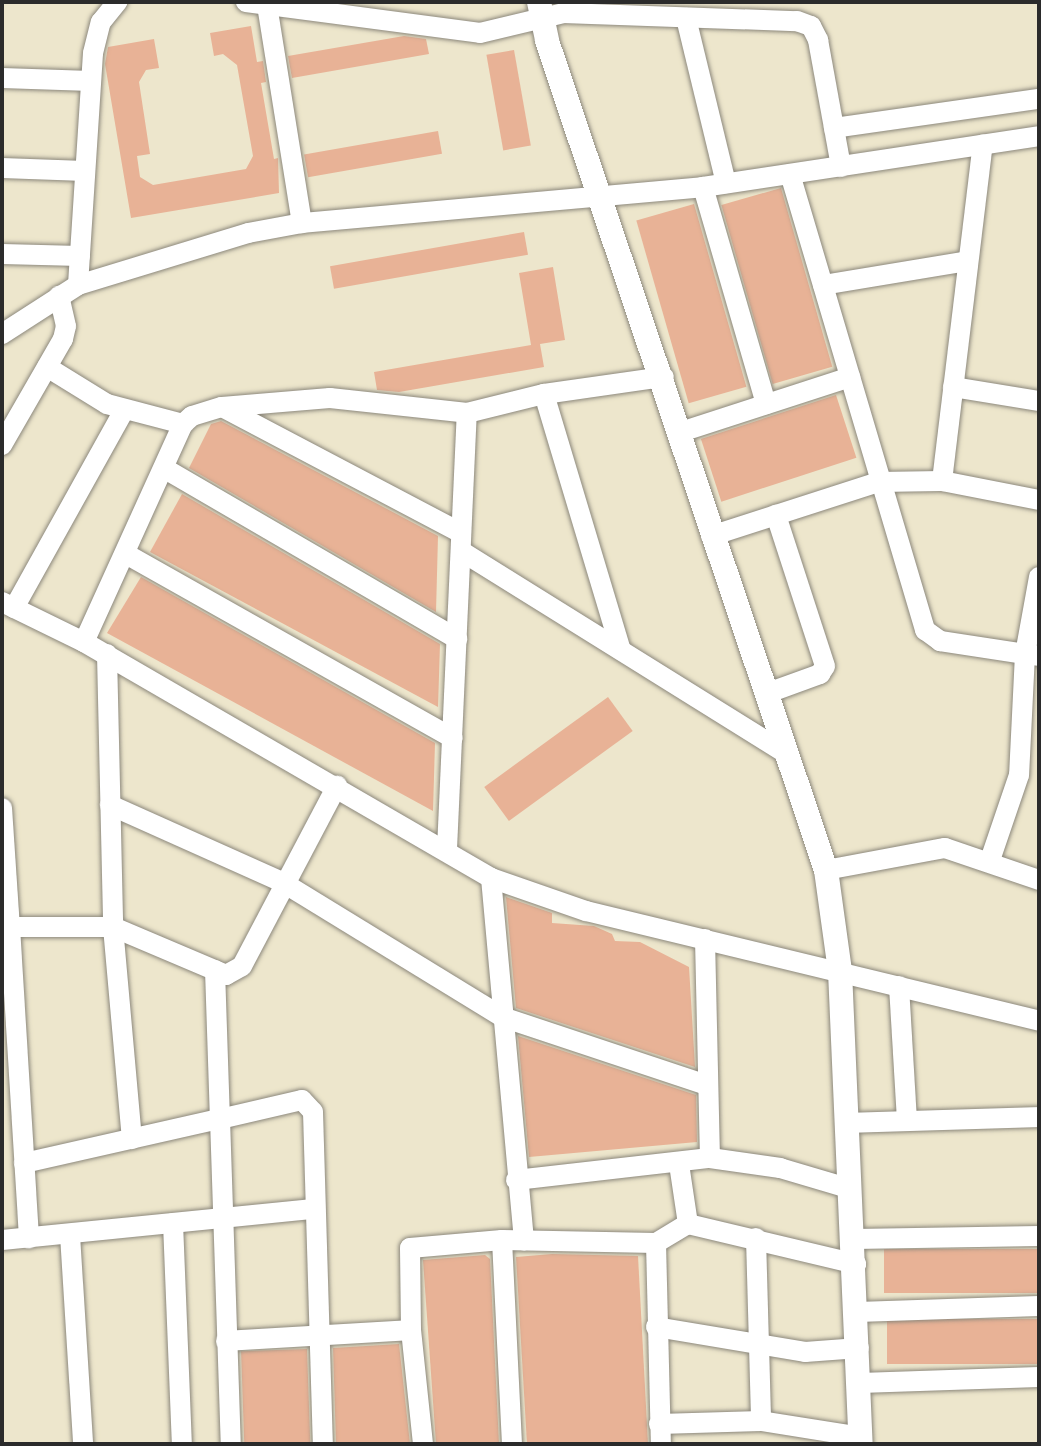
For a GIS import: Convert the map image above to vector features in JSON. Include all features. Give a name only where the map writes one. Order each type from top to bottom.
[{"type":"main road","points":[[553,8],[603,195],[664,377],[678,433],[826,870],[840,971],[856,1264],[861,1441]]},
{"type":"street","points":[[78,285],[91,81],[101,22],[117,2]]},
{"type":"street","points":[[246,2],[480,33],[553,8],[691,12],[797,21],[811,26],[841,167]]},
{"type":"street","points":[[267,5],[302,223]]},
{"type":"street","points":[[691,12],[726,183]]},
{"type":"street","points":[[2,78],[91,81]]},
{"type":"street","points":[[834,128],[1039,99]]},
{"type":"street","points":[[2,334],[78,285],[219,241],[302,223],[703,187],[1039,136]]},
{"type":"street","points":[[942,481],[983,144]]},
{"type":"street","points":[[2,168],[85,171]]},
{"type":"street","points":[[790,174],[878,482],[925,630],[940,641],[1032,655]]},
{"type":"street","points":[[703,187],[766,404]]},
{"type":"street","points":[[2,254],[80,256]]},
{"type":"street","points":[[823,285],[968,261]]},
{"type":"street","points":[[2,445],[47,367],[66,326],[59,296]]},
{"type":"street","points":[[47,367],[124,410],[183,424]]},
{"type":"street","points":[[84,642],[167,470],[183,424],[192,416],[222,407],[330,398],[467,413],[544,394],[664,377]]},
{"type":"street","points":[[678,433],[850,377]]},
{"type":"street","points":[[953,387],[1039,401]]},
{"type":"street","points":[[544,394],[621,650]]},
{"type":"street","points":[[222,407],[461,542],[621,650],[786,753]]},
{"type":"street","points":[[124,410],[8,605],[107,654],[447,849],[491,878],[586,911],[1039,1021]]},
{"type":"street","points":[[447,849],[467,413]]},
{"type":"street","points":[[167,470],[457,639]]},
{"type":"street","points":[[711,536],[878,482],[942,481],[1039,500]]},
{"type":"street","points":[[765,694],[820,674],[825,666],[776,515]]},
{"type":"street","points":[[126,554],[453,738]]},
{"type":"street","points":[[990,860],[1019,775],[1039,577]]},
{"type":"street","points":[[107,654],[113,927],[132,1139]]},
{"type":"street","points":[[6,928],[113,927],[226,975],[242,966],[282,882],[337,786]]},
{"type":"street","points":[[110,805],[282,882],[502,1017],[707,1085]]},
{"type":"street","points":[[2,808],[6,928],[29,1238]]},
{"type":"street","points":[[826,870],[945,848],[990,860],[1039,880]]},
{"type":"street","points":[[491,878],[516,1180],[524,1241]]},
{"type":"street","points":[[705,939],[710,1158]]},
{"type":"street","points":[[215,970],[231,1444]]},
{"type":"street","points":[[899,986],[907,1121]]},
{"type":"street","points":[[24,1163],[308,1102],[313,1112],[313,1209],[323,1444]]},
{"type":"street","points":[[847,1123],[1039,1117]]},
{"type":"street","points":[[516,1180],[679,1164],[710,1158],[780,1168],[851,1189]]},
{"type":"street","points":[[679,1164],[688,1224]]},
{"type":"street","points":[[2,1240],[70,1235],[222,1215],[313,1209]]},
{"type":"street","points":[[173,1223],[182,1444]]},
{"type":"street","points":[[423,1444],[411,1330],[410,1248],[502,1240],[656,1243],[688,1224],[856,1264]]},
{"type":"street","points":[[70,1235],[83,1444]]},
{"type":"street","points":[[854,1239],[1039,1236]]},
{"type":"street","points":[[756,1238],[761,1421]]},
{"type":"street","points":[[502,1240],[512,1444]]},
{"type":"street","points":[[656,1243],[660,1434],[761,1421],[861,1441]]},
{"type":"street","points":[[857,1312],[1039,1306]]},
{"type":"street","points":[[656,1327],[805,1352],[859,1348]]},
{"type":"street","points":[[226,1341],[411,1330]]},
{"type":"street","points":[[860,1383],[1039,1377]]},
{"type":"building","points":[[251,26],[257,62],[263,61],[266,82],[261,83],[274,159],[278,158],[279,193],[131,218],[105,64],[108,47],[154,39],[159,68],[146,70],[139,82],[150,154],[137,156],[140,177],[153,185],[246,169],[253,156],[237,65],[223,54],[214,56],[210,33]]},
{"type":"building","points":[[404,36],[426,39],[429,54],[292,78],[288,56]]},
{"type":"building","points":[[514,50],[531,146],[503,150],[486,55]]},
{"type":"building","points":[[438,131],[442,154],[308,177],[304,155]]},
{"type":"building","points":[[781,188],[832,367],[773,384],[721,205]]},
{"type":"building","points":[[694,204],[746,387],[689,403],[636,221]]},
{"type":"building","points":[[524,232],[528,255],[334,289],[330,266]]},
{"type":"building","points":[[553,267],[565,340],[540,344],[544,367],[399,392],[377,390],[374,372],[531,345],[519,273]]},
{"type":"building","points":[[836,395],[856,458],[721,502],[701,439]]},
{"type":"building","points":[[221,421],[438,536],[436,612],[189,468],[211,424]]},
{"type":"building","points":[[182,494],[440,644],[438,707],[150,552]]},
{"type":"building","points":[[141,577],[435,743],[433,811],[107,633]]},
{"type":"building","points":[[608,697],[633,731],[509,821],[484,787]]},
{"type":"building","points":[[506,897],[552,913],[552,923],[594,926],[612,934],[615,941],[640,942],[689,967],[695,1067],[516,1008]]},
{"type":"building","points":[[518,1036],[696,1095],[697,1142],[529,1157]]},
{"type":"building","points":[[884,1249],[1039,1249],[1039,1293],[884,1293]]},
{"type":"building","points":[[552,1254],[638,1256],[648,1444],[527,1444],[516,1257]]},
{"type":"building","points":[[485,1255],[490,1259],[499,1444],[436,1444],[423,1260]]},
{"type":"building","points":[[887,1319],[1039,1319],[1039,1364],[887,1364]]},
{"type":"building","points":[[399,1344],[410,1444],[336,1444],[333,1348]]},
{"type":"building","points":[[307,1349],[310,1444],[244,1444],[241,1351]]}]
